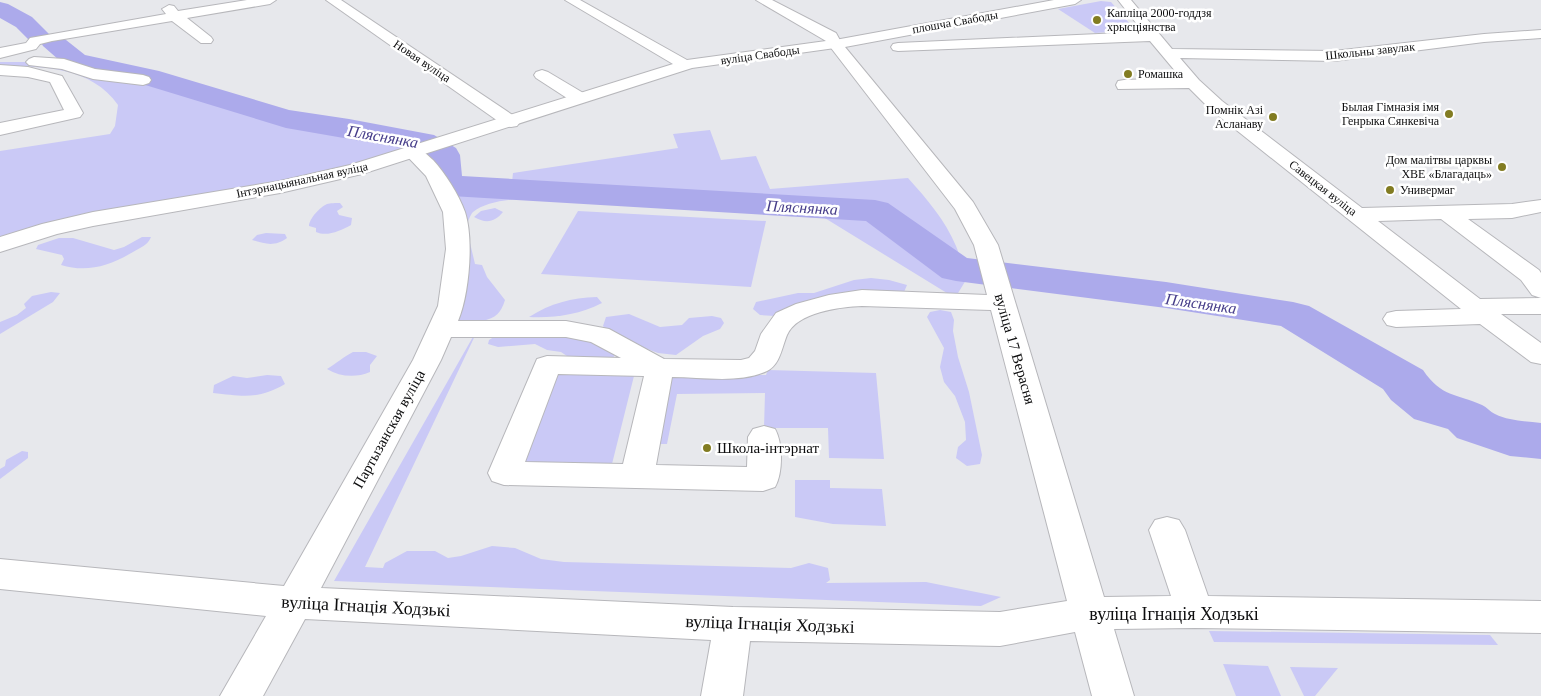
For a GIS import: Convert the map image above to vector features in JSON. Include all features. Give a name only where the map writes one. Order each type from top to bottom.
[{"type":"street","points":[[162,0],[175,16],[206,40]]},
{"type":"street","points":[[0,53],[31,46],[35,41],[52,37],[270,0]]},
{"type":"street","name":"Новая вуліца","points":[[332,0],[511,122]]},
{"type":"street","points":[[571,0],[685,65]]},
{"type":"street","name":"вуліца 17 Верасня","points":[[762,0],[831,36],[837,47],[965,207],[986,245],[1113,696]]},
{"type":"street","points":[[1026,0],[1043,6]]},
{"type":"street","name":"плошча Свабоды","points":[[837,47],[945,24],[1075,0]]},
{"type":"street","name":"Савецкая вуліца","points":[[1123,0],[1193,83],[1216,104],[1480,312],[1541,356]]},
{"type":"street","points":[[900,47],[945,24]]},
{"type":"street","name":"Школьны завулак","points":[[1168,53],[1334,56],[1484,38],[1541,34]]},
{"type":"street","points":[[837,47],[900,47],[1154,36]]},
{"type":"street","points":[[31,46],[50,62]]},
{"type":"street","name":"вуліца Свабоды","points":[[685,65],[837,47]]},
{"type":"street","points":[[0,62],[50,62],[64,64],[110,78],[143,80]]},
{"type":"street","name":"Інтэрнацыянальная вуліца","points":[[0,245],[29,235],[93,219],[306,182],[416,152],[685,65]]},
{"type":"street","points":[[0,70],[28,72],[56,79],[74,113],[0,129]]},
{"type":"street","points":[[542,75],[579,98]]},
{"type":"street","points":[[1124,85],[1193,83]]},
{"type":"street","name":"Партызанская вуліца","points":[[241,696],[294,604],[427,360],[451,306],[458,249],[454,212],[434,174],[416,152]]},
{"type":"street","points":[[1356,215],[1512,211],[1541,206]]},
{"type":"street","points":[[1446,213],[1530,275],[1541,290]]},
{"type":"street","points":[[764,437],[763,479],[504,472],[547,365],[742,368],[759,364],[768,353],[774,334],[784,319],[805,309],[838,300],[997,283]]},
{"type":"street","points":[[1396,319],[1541,306]]},
{"type":"street","points":[[441,329],[566,329],[599,335],[660,368]]},
{"type":"street","points":[[637,476],[660,368]]},
{"type":"street","points":[[1167,530],[1195,612]]},
{"type":"street","name":"вуліца Ігнація Ходзькі","points":[[0,574],[294,604],[733,624],[1000,629],[1089,613],[1195,612],[1538,621]]},
{"type":"street","points":[[722,696],[733,624]]},
{"type":"shaded area","points":[[1101,1],[1111,2],[1135,30],[1095,33],[1058,9]]},
{"type":"shaded area","points":[[0,62],[50,62],[159,83],[164,82],[286,119],[349,128],[426,143],[348,167],[0,238],[0,151],[110,134],[115,126],[118,105],[107,92],[80,76],[49,68],[0,66]]},
{"type":"shaded area","points":[[710,130],[721,160],[756,156],[770,189],[908,178],[941,219],[958,250],[966,280],[955,298],[815,212],[539,197],[505,200],[487,204],[472,213],[466,226],[475,264],[482,265],[487,277],[505,300],[497,314],[482,321],[365,567],[383,568],[385,563],[407,551],[435,551],[448,558],[492,546],[515,548],[541,559],[564,562],[791,568],[809,563],[828,568],[830,580],[826,583],[926,582],[1001,597],[981,606],[334,581],[478,328],[453,317],[467,289],[468,272],[428,159],[430,155],[438,152],[444,155],[444,174],[451,186],[482,188],[512,182],[513,173],[678,148],[673,134]]},
{"type":"shaded area","points":[[340,203],[343,207],[337,211],[339,215],[352,218],[351,225],[329,234],[316,232],[316,228],[309,226],[313,217],[321,208],[328,204]]},
{"type":"shaded area","points":[[495,208],[503,212],[493,220],[482,221],[474,217],[481,211]]},
{"type":"shaded area","points":[[578,211],[766,221],[751,287],[541,274]]},
{"type":"shaded area","points":[[266,233],[285,234],[287,238],[274,244],[252,240],[257,235]]},
{"type":"shaded area","points":[[142,237],[151,237],[144,246],[124,257],[98,267],[80,268],[61,265],[64,259],[62,255],[36,249],[38,245],[59,238],[73,238],[114,250]]},
{"type":"shaded area","points":[[871,278],[907,285],[904,292],[775,316],[760,315],[753,309],[756,302],[798,293],[814,293],[854,280]]},
{"type":"shaded area","points":[[51,292],[60,293],[53,302],[0,334],[0,322],[17,315],[26,308],[24,304],[32,296]]},
{"type":"shaded area","points":[[597,297],[602,303],[575,313],[548,317],[529,317],[545,308],[562,302]]},
{"type":"shaded area","points":[[940,310],[951,312],[954,320],[953,331],[958,357],[969,392],[982,455],[980,464],[967,466],[956,458],[958,447],[966,440],[965,422],[955,396],[944,382],[940,367],[944,348],[927,317],[930,312]]},
{"type":"shaded area","points":[[629,314],[660,327],[682,325],[689,318],[712,316],[721,318],[724,323],[720,329],[703,336],[676,355],[658,353],[610,335],[603,326],[606,317]]},
{"type":"shaded area","points":[[550,331],[602,344],[617,351],[613,358],[601,360],[570,358],[561,352],[547,350],[535,344],[498,347],[488,344],[489,340],[497,335]]},
{"type":"shaded area","points":[[353,352],[366,352],[377,356],[370,365],[370,372],[348,376],[337,374],[327,369],[346,356]]},
{"type":"shaded area","points":[[768,370],[876,373],[884,459],[829,458],[828,428],[764,428],[765,393],[677,394],[667,444],[658,444],[672,375],[766,375]]},
{"type":"shaded area","points":[[569,371],[635,372],[611,468],[516,466],[555,376]]},
{"type":"shaded area","points":[[267,375],[281,376],[285,384],[266,393],[250,396],[213,393],[214,385],[233,376],[247,378]]},
{"type":"shaded area","points":[[22,451],[28,452],[28,458],[0,479],[0,469],[5,466],[6,460]]},
{"type":"shaded area","points":[[795,480],[830,480],[830,488],[882,489],[886,526],[833,524],[795,517]]},
{"type":"shaded area","points":[[1209,631],[1490,635],[1498,645],[1214,642]]},
{"type":"shaded area","points":[[1223,664],[1268,666],[1281,696],[1236,696]]},
{"type":"shaded area","points":[[1290,667],[1338,668],[1315,696],[1304,696]]},
{"type":"waterway","name":"Пляснянка","points":[[0,9],[24,22],[37,34]]},
{"type":"waterway","name":"Пляснянка","points":[[52,41],[76,61],[149,77],[286,119],[349,128],[423,142],[444,155],[444,174],[451,186],[875,211],[956,269],[1166,295],[1293,315],[1406,381],[1408,389],[1432,407],[1466,417],[1475,426],[1510,438],[1541,441]]},
{"type":"place","name":"Капліца 2000-годдзя хрысціянства","points":[[1097,20]]},
{"type":"place","name":"Ромашка","points":[[1128,74]]},
{"type":"place","name":"Былая Гімназія імя Генрыка Сянкевіча","points":[[1449,114]]},
{"type":"place","name":"Помнік Азі Асланаву","points":[[1273,117]]},
{"type":"place","name":"Дом малітвы царквы ХВЕ «Благадаць»","points":[[1502,167]]},
{"type":"place","name":"Универмаг","points":[[1390,190]]},
{"type":"place","name":"Школа-інтэрнат","points":[[707,448]]}]
